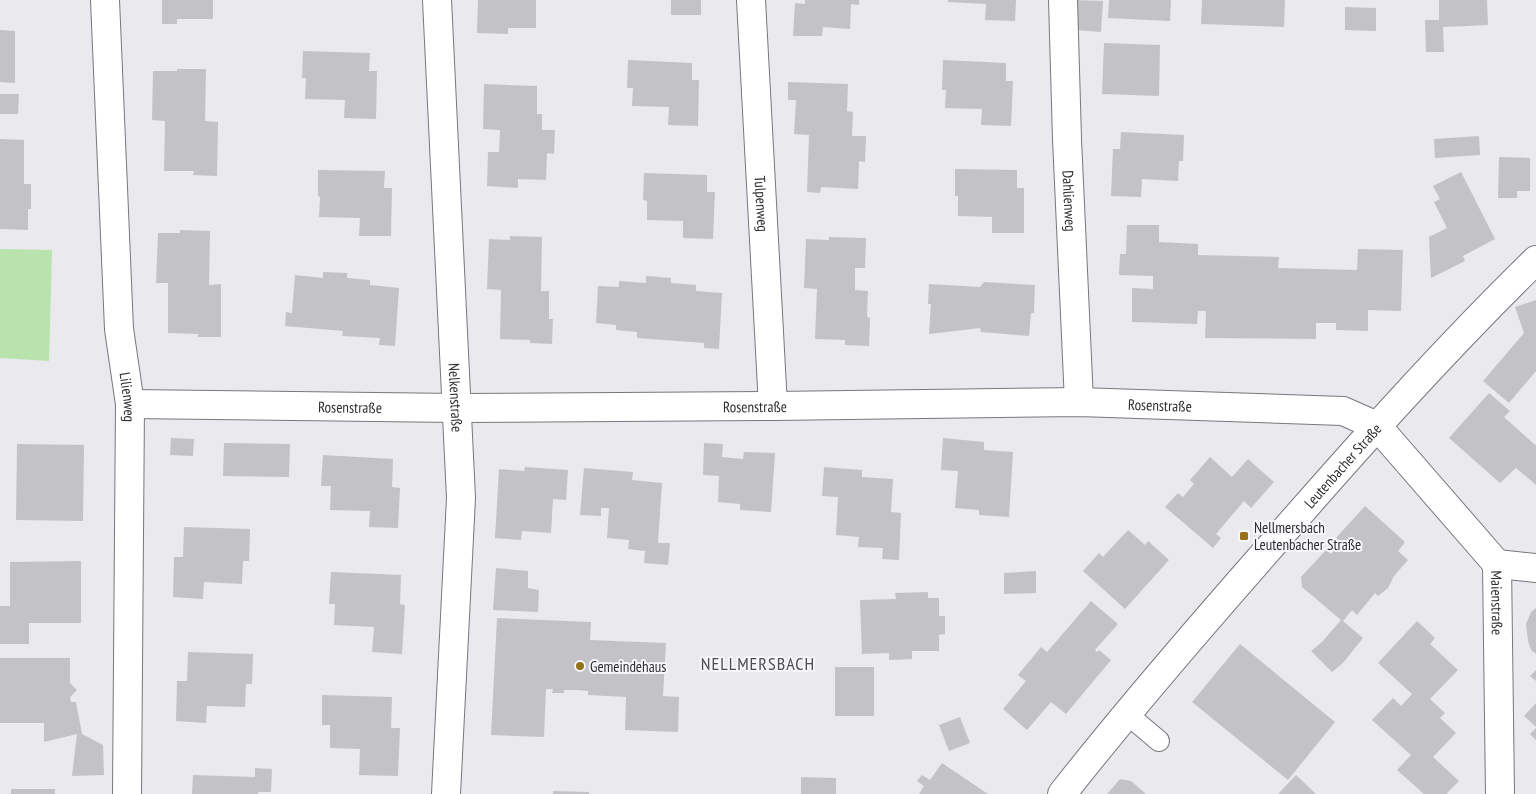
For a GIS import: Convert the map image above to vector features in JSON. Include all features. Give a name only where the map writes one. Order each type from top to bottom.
[{"type":"street","name":"Lilienweg","points":[[104,0],[119,329],[130,404],[127,794]]},
{"type":"street","name":"Nelkenstraße","points":[[437,0],[461,498],[446,794]]},
{"type":"street","name":"Tulpenweg","points":[[751,0],[773,406]]},
{"type":"street","name":"Dahlienweg","points":[[1063,0],[1079,402]]},
{"type":"street","name":"Leutenbacher Straße","points":[[1062,794],[1245,575],[1377,426],[1463,333],[1536,260]]},
{"type":"street","name":"Rosenstraße","points":[[130,404],[456,408],[1079,402],[1343,411],[1377,426]]},
{"type":"street","name":"Maienstraße","points":[[1377,426],[1497,564],[1500,794]]},
{"type":"street","points":[[1497,564],[1536,568]]},
{"type":"lane","points":[[1127,714],[1159,741]]},
{"type":"green space","points":[[0,249],[52,250],[49,361],[0,358]]},
{"type":"building","points":[[162,0],[213,0],[213,19],[177,19],[177,24],[162,24]]},
{"type":"building","points":[[478,0],[536,0],[536,28],[508,28],[508,34],[477,33]]},
{"type":"building","points":[[671,0],[701,0],[701,15],[671,15]]},
{"type":"building","points":[[805,0],[859,0],[859,5],[851,4],[850,29],[823,27],[822,36],[793,36],[795,3],[805,4]]},
{"type":"building","points":[[948,0],[1016,0],[1015,21],[985,20],[986,4],[948,2]]},
{"type":"building","points":[[1073,0],[1103,1],[1101,32],[1075,30]]},
{"type":"building","points":[[1109,0],[1171,0],[1170,21],[1108,18]]},
{"type":"building","points":[[1202,0],[1285,0],[1284,27],[1201,24]]},
{"type":"building","points":[[1439,0],[1487,0],[1488,25],[1443,27],[1444,52],[1426,52],[1425,20],[1439,20]]},
{"type":"building","points":[[1345,7],[1376,8],[1376,31],[1345,30]]},
{"type":"building","points":[[0,30],[15,31],[15,83],[0,82]]},
{"type":"building","points":[[1104,43],[1160,45],[1159,96],[1102,94]]},
{"type":"building","points":[[303,51],[370,53],[369,71],[377,71],[376,119],[344,118],[345,100],[305,99],[306,78],[302,78]]},
{"type":"building","points":[[628,60],[692,63],[692,80],[699,80],[698,126],[668,125],[669,107],[632,106],[633,88],[627,88]]},
{"type":"building","points":[[943,60],[1006,63],[1006,81],[1013,81],[1011,126],[981,125],[982,109],[945,108],[946,90],[942,90]]},
{"type":"building","points":[[177,69],[206,69],[205,121],[218,122],[217,176],[193,175],[194,171],[164,171],[165,121],[152,120],[153,71],[177,71]]},
{"type":"building","points":[[788,82],[848,84],[847,111],[853,112],[852,136],[866,136],[865,162],[859,161],[858,189],[821,187],[820,193],[807,192],[809,135],[794,134],[796,100],[788,100]]},
{"type":"building","points":[[484,84],[537,86],[537,114],[542,114],[542,130],[555,130],[554,154],[547,153],[546,180],[518,179],[518,188],[487,186],[488,152],[499,152],[500,130],[483,129]]},
{"type":"building","points":[[0,94],[19,94],[18,114],[0,114]]},
{"type":"building","points":[[1121,132],[1184,135],[1183,161],[1179,161],[1178,181],[1142,179],[1141,197],[1111,196],[1113,149],[1120,149]]},
{"type":"building","points":[[1479,136],[1480,155],[1435,158],[1434,139]]},
{"type":"building","points":[[0,139],[24,140],[24,184],[31,184],[31,209],[28,209],[28,230],[0,229]]},
{"type":"building","points":[[1499,157],[1530,158],[1530,191],[1517,191],[1517,198],[1498,198]]},
{"type":"building","points":[[955,169],[1017,170],[1017,188],[1024,188],[1024,233],[992,233],[992,217],[958,216],[958,196],[955,196]]},
{"type":"building","points":[[318,170],[385,171],[384,188],[392,188],[391,236],[359,236],[360,218],[319,217]]},
{"type":"building","points":[[1461,172],[1495,239],[1463,256],[1465,261],[1431,278],[1429,237],[1447,228],[1434,202],[1440,199],[1433,186]]},
{"type":"building","points":[[644,173],[707,175],[707,192],[715,192],[713,239],[683,238],[683,221],[647,220],[647,201],[643,200]]},
{"type":"building","points":[[1127,225],[1159,225],[1159,242],[1198,244],[1198,255],[1279,257],[1278,268],[1357,270],[1358,249],[1403,250],[1401,311],[1368,310],[1368,331],[1336,330],[1336,323],[1316,323],[1316,339],[1205,338],[1206,311],[1198,311],[1197,324],[1132,322],[1132,288],[1153,289],[1153,276],[1119,275],[1120,254],[1126,254]]},
{"type":"building","points":[[180,230],[210,231],[209,285],[221,284],[221,337],[198,337],[198,334],[168,333],[168,283],[156,283],[158,233],[180,233]]},
{"type":"building","points":[[510,236],[542,237],[541,291],[549,291],[549,319],[553,319],[552,344],[530,343],[530,340],[500,339],[501,290],[487,289],[489,239],[510,240]]},
{"type":"building","points":[[829,237],[866,238],[865,268],[855,268],[855,290],[868,291],[867,317],[870,318],[869,346],[845,345],[845,340],[815,339],[817,289],[804,288],[806,239],[829,240]]},
{"type":"building","points":[[323,272],[347,273],[347,278],[370,280],[370,285],[399,288],[395,346],[379,345],[380,338],[342,336],[343,331],[285,326],[286,312],[292,313],[295,275],[323,278]]},
{"type":"building","points":[[646,276],[671,278],[671,283],[696,285],[696,291],[722,293],[719,349],[704,348],[704,343],[637,338],[637,332],[616,330],[616,325],[596,323],[598,286],[619,287],[619,281],[646,283]]},
{"type":"building","points":[[984,282],[1035,285],[1034,313],[1031,313],[1029,336],[981,332],[980,328],[929,334],[931,304],[928,304],[929,284],[980,287]]},
{"type":"building","points":[[1536,300],[1536,371],[1509,403],[1483,381],[1524,333],[1515,307]]},
{"type":"building","points":[[1489,393],[1510,411],[1504,417],[1536,444],[1536,485],[1516,468],[1500,483],[1449,438]]},
{"type":"building","points":[[171,438],[194,439],[193,456],[170,455]]},
{"type":"building","points":[[943,438],[984,442],[984,450],[1013,452],[1009,517],[979,515],[979,510],[955,508],[958,471],[941,470]]},
{"type":"building","points":[[224,443],[290,444],[289,477],[223,476]]},
{"type":"building","points":[[704,443],[723,444],[722,457],[743,459],[744,452],[775,453],[771,512],[740,510],[740,504],[718,502],[719,476],[703,475]]},
{"type":"building","points":[[17,444],[84,445],[83,521],[16,520]]},
{"type":"building","points":[[323,455],[393,459],[392,487],[400,488],[398,528],[369,527],[370,511],[330,510],[331,486],[321,486]]},
{"type":"building","points":[[1210,457],[1232,477],[1248,459],[1274,482],[1251,508],[1244,501],[1216,534],[1221,538],[1213,548],[1165,507],[1178,493],[1183,497],[1194,484],[1190,480]]},
{"type":"building","points":[[525,467],[568,470],[566,500],[553,499],[551,533],[522,531],[521,540],[495,538],[499,469],[524,471]]},
{"type":"building","points":[[824,467],[862,470],[862,477],[893,479],[891,512],[901,513],[899,560],[882,559],[883,548],[858,547],[859,537],[836,535],[838,497],[822,496]]},
{"type":"building","points":[[584,468],[633,472],[632,480],[662,483],[658,543],[670,543],[668,565],[644,563],[645,551],[628,549],[629,540],[607,538],[609,508],[601,508],[601,516],[580,515]]},
{"type":"building","points":[[1365,506],[1405,542],[1398,551],[1408,560],[1394,576],[1388,588],[1378,596],[1375,593],[1357,615],[1352,610],[1343,621],[1363,638],[1343,663],[1332,672],[1311,651],[1322,642],[1341,620],[1302,587],[1301,577],[1326,550],[1331,554],[1340,543],[1335,539]]},
{"type":"building","points":[[184,527],[250,529],[249,561],[243,561],[242,584],[204,582],[203,599],[173,597],[174,557],[183,557]]},
{"type":"building","points":[[1128,530],[1145,545],[1148,541],[1169,560],[1125,609],[1083,571],[1099,553],[1103,557]]},
{"type":"building","points":[[81,561],[81,623],[29,623],[29,644],[0,644],[0,606],[10,606],[10,562]]},
{"type":"building","points":[[496,568],[528,571],[528,588],[539,590],[538,612],[493,610]]},
{"type":"building","points":[[1036,571],[1036,593],[1004,594],[1004,573]]},
{"type":"building","points":[[331,572],[401,575],[400,604],[405,605],[402,654],[372,652],[374,627],[334,625],[335,604],[329,604]]},
{"type":"building","points":[[928,592],[928,598],[939,598],[939,616],[945,616],[945,634],[939,635],[939,651],[912,651],[912,659],[889,660],[889,653],[862,654],[860,600],[896,599],[895,593]]},
{"type":"building","points":[[1091,601],[1118,624],[1095,650],[1097,652],[1099,650],[1111,660],[1066,714],[1051,702],[1027,730],[1003,709],[1026,681],[1018,675],[1041,647],[1047,652]]},
{"type":"building","points":[[1536,608],[1536,654],[1531,650],[1528,641],[1526,624],[1531,612]]},
{"type":"building","name":"Gemeindehaus","points":[[497,618],[591,622],[590,640],[666,643],[663,696],[679,697],[678,732],[625,730],[626,697],[588,695],[588,691],[578,690],[564,690],[564,693],[552,693],[553,689],[546,689],[544,737],[491,735]]},
{"type":"building","points":[[1417,621],[1435,638],[1430,644],[1458,670],[1430,699],[1445,713],[1440,718],[1456,733],[1433,757],[1459,781],[1446,794],[1424,794],[1397,770],[1411,755],[1372,720],[1393,698],[1401,706],[1412,694],[1378,663]]},
{"type":"building","points":[[1240,644],[1335,722],[1288,780],[1192,702]]},
{"type":"building","points":[[188,652],[253,654],[252,684],[246,684],[245,707],[207,706],[206,723],[176,721],[177,681],[187,681]]},
{"type":"building","points":[[0,658],[70,658],[70,683],[77,690],[70,697],[71,702],[76,702],[82,734],[103,745],[104,775],[72,776],[77,734],[44,742],[44,723],[0,723]]},
{"type":"building","points":[[835,667],[874,667],[874,716],[835,716]]},
{"type":"building","points":[[1536,670],[1536,681],[1530,676]]},
{"type":"building","points":[[322,695],[392,697],[391,728],[400,728],[398,776],[359,775],[360,749],[330,748],[330,725],[322,725]]},
{"type":"building","points":[[1536,703],[1536,727],[1524,716]]},
{"type":"building","points":[[960,717],[970,743],[949,751],[939,725]]},
{"type":"building","points":[[1536,728],[1536,740],[1530,734]]},
{"type":"building","points":[[942,763],[988,794],[919,794],[924,786],[917,781],[922,775],[930,780]]},
{"type":"building","points":[[255,768],[272,769],[271,792],[258,792],[258,794],[192,794],[193,775],[255,777]]},
{"type":"building","points":[[1296,775],[1316,794],[1278,794]]},
{"type":"building","points":[[801,777],[836,778],[836,794],[801,794]]},
{"type":"building","points":[[1120,779],[1131,781],[1146,794],[1107,794]]},
{"type":"building","points":[[11,789],[55,789],[55,794],[11,794]]},
{"type":"building","points":[[553,791],[589,792],[589,794],[553,794]]},
{"type":"place","name":"Nellmersbach Leutenbacher Straße","points":[[1244,536]]},
{"type":"place","name":"Gemeindehaus","points":[[580,666]]},
{"type":"district","name":"NELLMERSBACH","points":[[758,663]]}]
